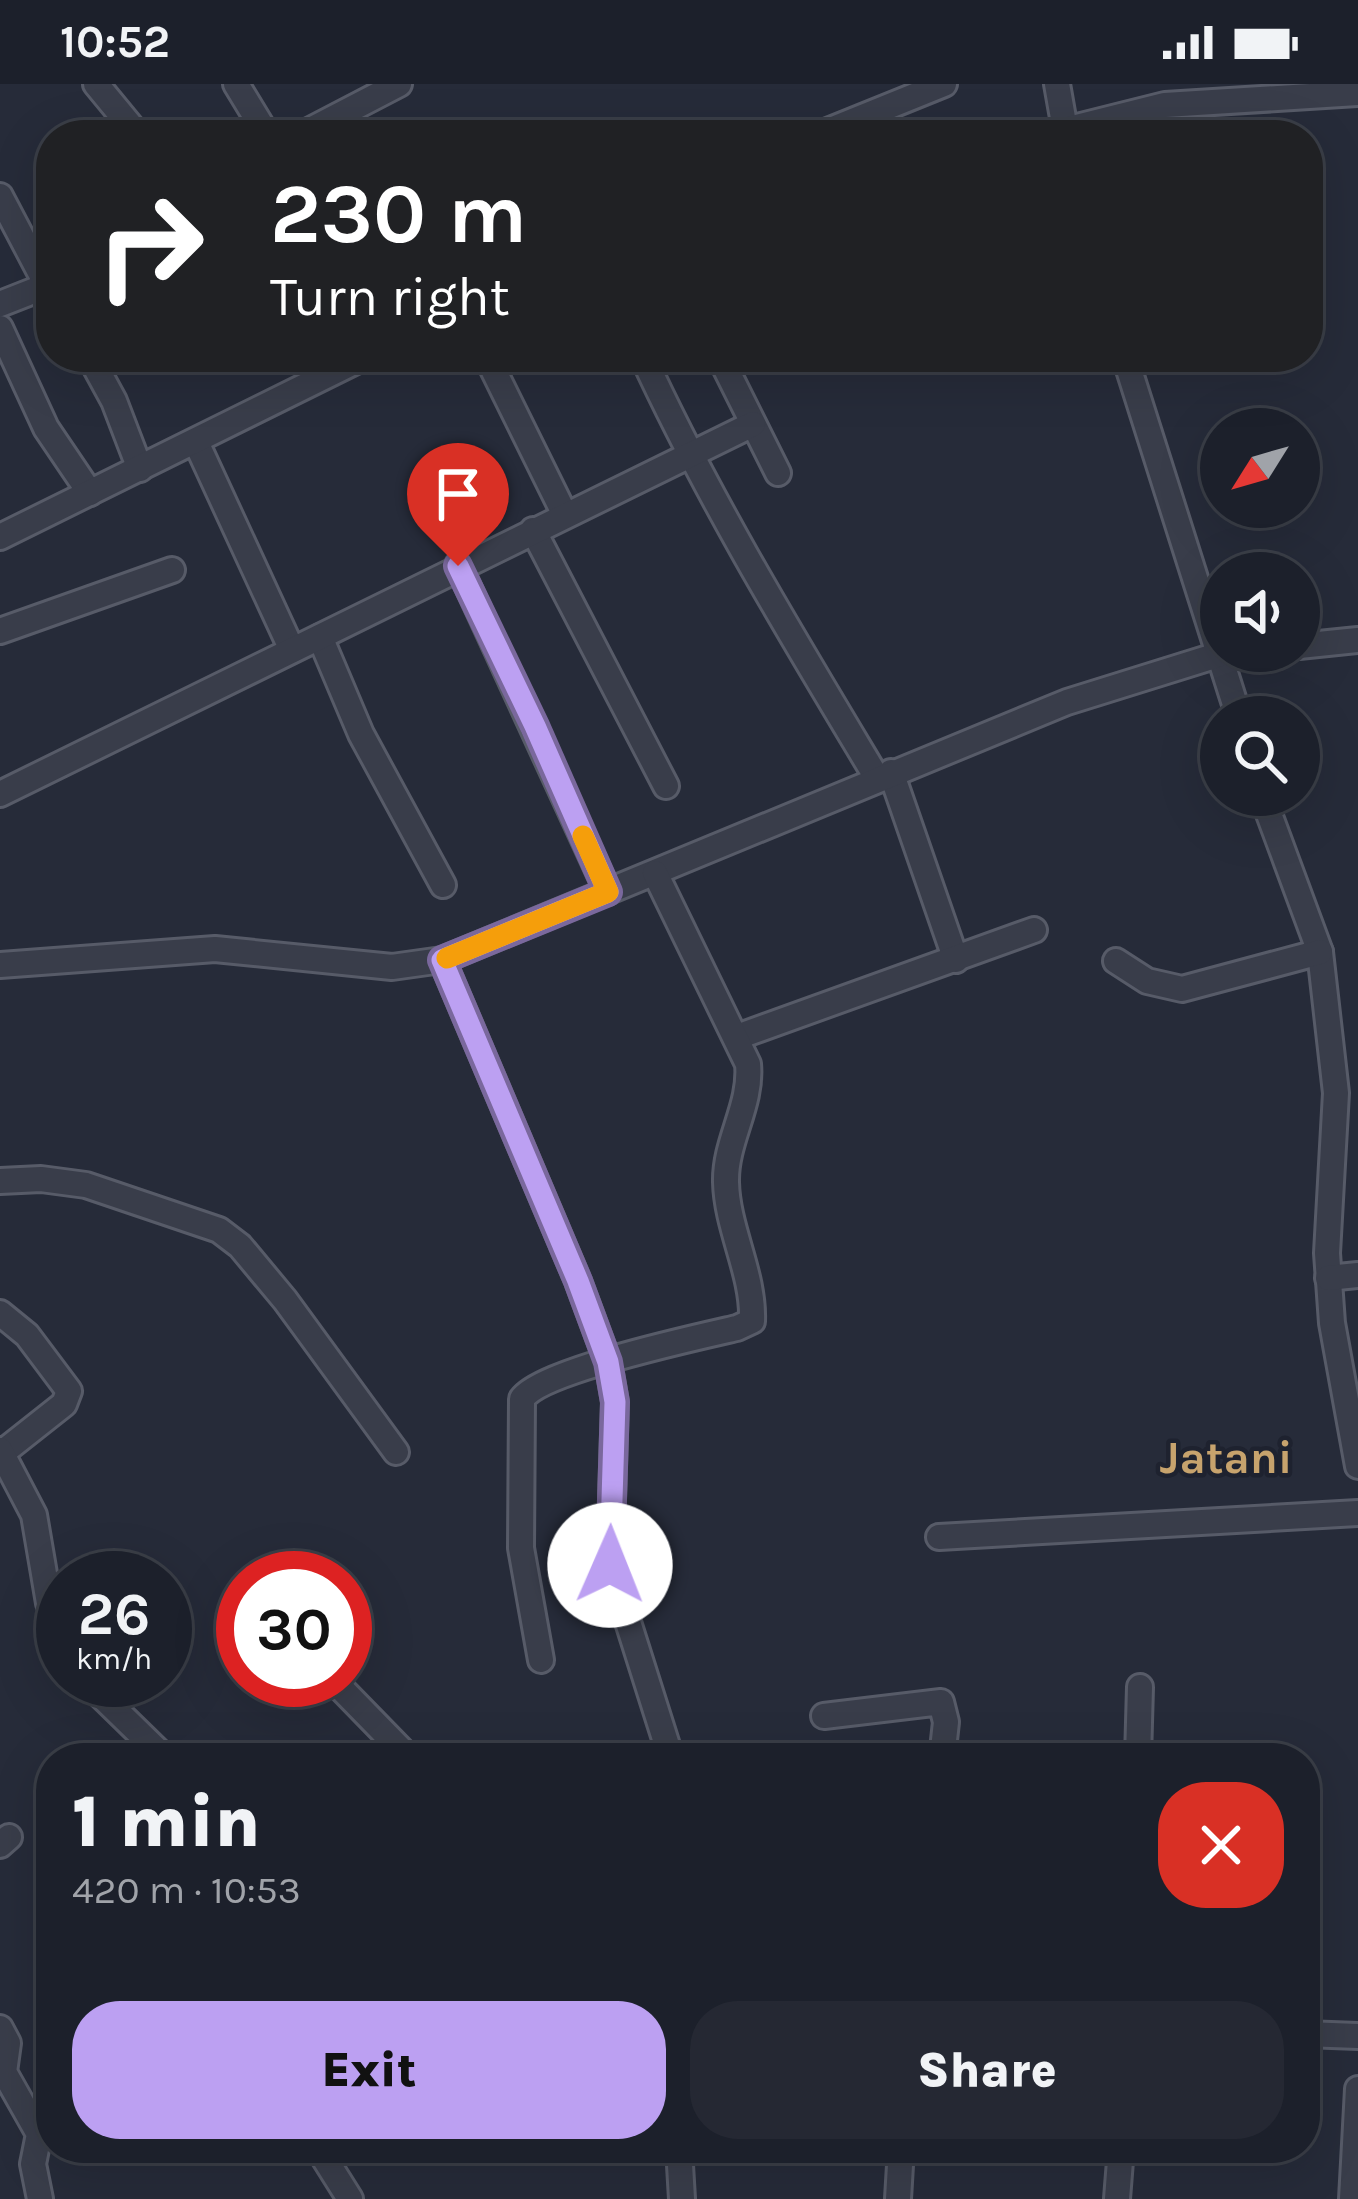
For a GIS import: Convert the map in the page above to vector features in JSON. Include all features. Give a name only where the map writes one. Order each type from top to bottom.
[{"type":"street","points":[[96,84],[126,120]]},
{"type":"street","points":[[236,84],[258,120]]},
{"type":"street","points":[[330,120],[399,84]]},
{"type":"street","points":[[855,120],[944,84]]},
{"type":"street","points":[[1058,84],[1063,120]]},
{"type":"street","points":[[1110,120],[1166,105],[1358,93]]},
{"type":"street","points":[[0,196],[36,259]]},
{"type":"street","points":[[0,304],[36,292]]},
{"type":"street","points":[[0,328],[46,428],[90,493]]},
{"type":"street","points":[[98,372],[140,469]]},
{"type":"street","points":[[0,537],[334,372]]},
{"type":"street","points":[[494,372],[565,515]]},
{"type":"street","points":[[650,372],[802,654],[884,775],[956,960]]},
{"type":"street","points":[[727,372],[778,473]]},
{"type":"street","points":[[1130,372],[1200,589]]},
{"type":"street","points":[[0,794],[753,424]]},
{"type":"street","points":[[196,442],[292,650]]},
{"type":"street","points":[[533,530],[666,786]]},
{"type":"street","points":[[458,566],[608,892]]},
{"type":"street","points":[[0,631],[172,569]]},
{"type":"street","points":[[320,637],[361,734],[443,885]]},
{"type":"street","points":[[1320,644],[1358,640]]},
{"type":"street","points":[[0,964],[215,949],[392,967],[442,960],[1067,702],[1200,661]]},
{"type":"street","points":[[1270,816],[1319,952],[1336,1094],[1328,1278],[1358,1466]]},
{"type":"street","points":[[541,1660],[521,1549],[522,1399],[536,1387],[608,1362],[752,1321],[726,1184],[736,1122],[748,1094],[748,1064],[655,873]]},
{"type":"street","points":[[737,1037],[1034,930]]},
{"type":"street","points":[[1117,961],[1147,981],[1182,989],[1319,952]]},
{"type":"street","points":[[442,960],[608,1362],[615,1402],[610,1565],[666,1743]]},
{"type":"street","points":[[1330,1174],[1358,1174]]},
{"type":"street","points":[[0,1181],[41,1179],[86,1185],[219,1230],[241,1246],[285,1300],[396,1453]]},
{"type":"street","points":[[1328,1278],[1358,1275]]},
{"type":"street","points":[[0,1313],[27,1334],[69,1391],[64,1404],[1,1451],[34,1515],[40,1551]]},
{"type":"street","points":[[939,1537],[1358,1513]]},
{"type":"street","points":[[1138,1743],[1140,1687]]},
{"type":"street","points":[[824,1716],[941,1702],[946,1722],[944,1743]]},
{"type":"street","points":[[113,1707],[150,1743]]},
{"type":"street","points":[[359,1707],[394,1743]]},
{"type":"street","points":[[0,2028],[8,2043],[4,2072],[36,2129]]},
{"type":"street","points":[[1320,2035],[1358,2036]]},
{"type":"street","points":[[1352,2199],[1358,2089]]},
{"type":"street","points":[[36,2149],[33,2164],[40,2199]]},
{"type":"street","points":[[327,2163],[350,2199]]},
{"type":"street","points":[[680,2163],[682,2199]]},
{"type":"street","points":[[898,2199],[900,2163]]},
{"type":"street","points":[[1117,2199],[1120,2163]]},
{"type":"slow traffic","points":[[447,958],[608,892],[583,836]]},
{"type":"district","name":"Jatani","points":[[1226,1457]]},
{"type":"route","points":[[458,566],[608,892],[442,960],[608,1362],[615,1402],[610,1565]]}]
